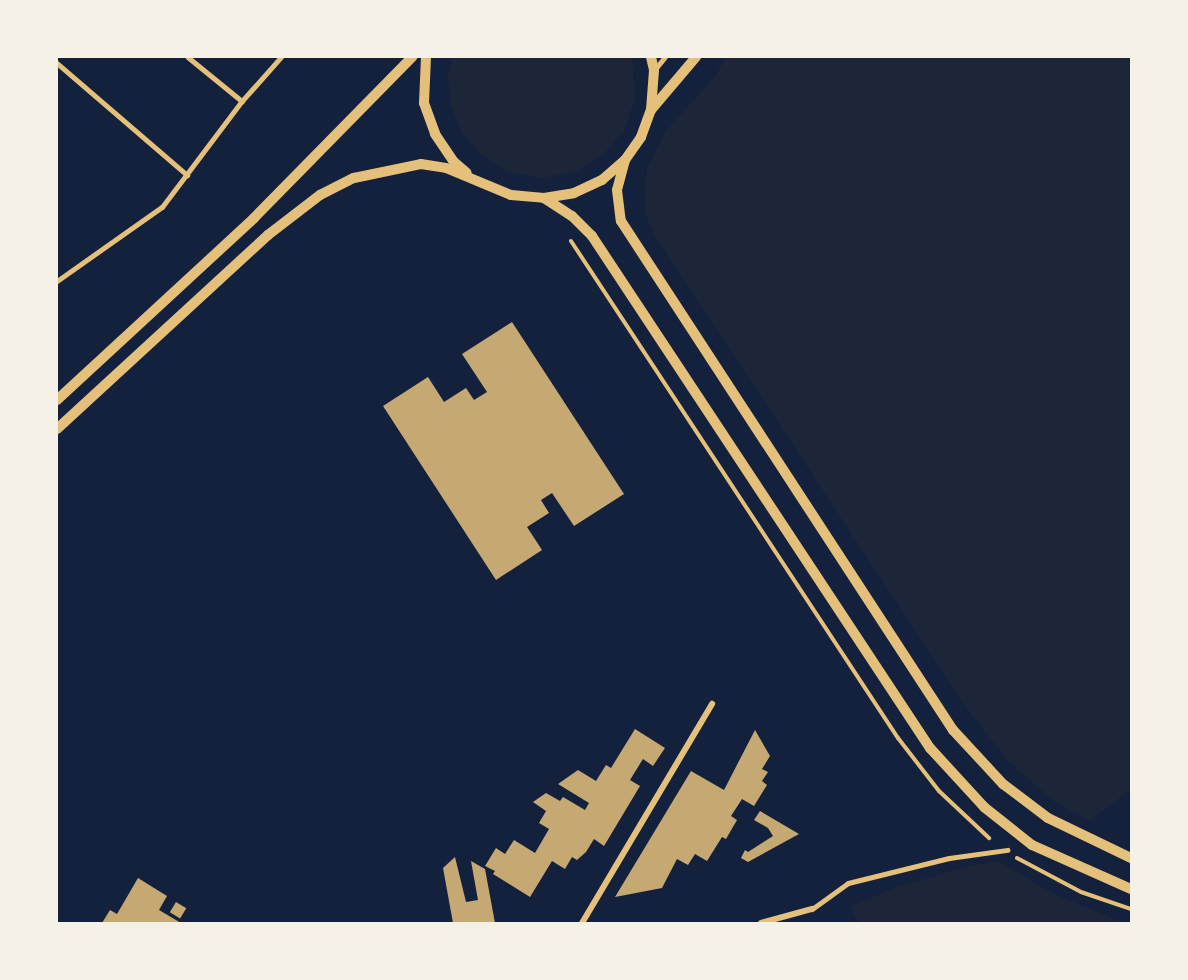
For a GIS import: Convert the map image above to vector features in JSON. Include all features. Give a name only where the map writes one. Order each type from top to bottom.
[{"type":"street","points":[[57,400],[254,218],[412,57]]},
{"type":"street","points":[[426,57],[424,103],[435,134],[453,161],[479,182]]},
{"type":"street","points":[[57,429],[268,235],[320,195],[354,178],[421,164],[446,168],[511,195],[544,198],[574,193],[602,180],[625,160],[641,137],[651,110],[654,70],[651,57]]},
{"type":"street","points":[[651,110],[696,57]]},
{"type":"street","points":[[625,160],[617,190],[621,221],[953,730],[1003,784],[1048,818],[1131,858]]},
{"type":"street","points":[[544,198],[572,216],[592,236],[930,748],[984,807],[1032,845],[1131,889]]},
{"type":"street","points":[[582,923],[712,704]]},
{"type":"street","points":[[761,923],[812,909],[848,883],[949,858],[1007,850]]},
{"type":"lane","points":[[188,57],[242,101]]},
{"type":"lane","points":[[57,281],[162,207],[242,101],[281,57]]},
{"type":"lane","points":[[654,70],[665,57]]},
{"type":"lane","points":[[57,63],[187,175]]},
{"type":"shaded area","points":[[452,57],[632,57],[635,99],[624,130],[603,155],[574,172],[542,178],[509,172],[481,155],[462,133],[451,105],[448,76]]},
{"type":"shaded area","points":[[726,57],[1131,57],[1131,789],[1090,821],[1055,802],[1009,762],[965,706],[654,234],[644,211],[647,168],[666,131],[716,75]]},
{"type":"shaded area","points":[[1000,862],[1054,894],[1124,923],[859,923],[849,907],[894,888],[973,865]]},
{"type":"building","points":[[512,322],[624,494],[574,526],[552,493],[541,500],[549,513],[527,527],[542,550],[496,580],[383,406],[428,377],[444,402],[466,388],[474,400],[487,392],[462,354]]},
{"type":"building","points":[[635,729],[665,748],[653,766],[643,759],[630,780],[640,786],[604,846],[594,839],[586,852],[577,860],[572,857],[565,869],[552,861],[530,897],[493,874],[495,871],[485,866],[496,848],[505,854],[514,840],[535,853],[549,829],[539,823],[546,811],[533,802],[546,793],[560,801],[563,797],[585,810],[589,803],[558,784],[578,770],[596,781],[606,765],[611,768]]},
{"type":"building","points":[[755,730],[770,756],[762,769],[768,772],[762,781],[767,785],[754,806],[742,799],[731,816],[737,820],[726,839],[722,837],[707,861],[695,854],[688,865],[677,859],[662,888],[615,897],[691,771],[724,790]]},
{"type":"building","points":[[760,811],[799,834],[748,862],[741,858],[745,850],[748,852],[773,836],[768,828],[754,820]]},
{"type":"building","points":[[455,857],[466,902],[478,900],[471,861],[485,869],[495,923],[453,923],[443,868]]},
{"type":"building","points":[[138,878],[167,896],[159,910],[181,923],[102,923],[110,910],[117,914]]},
{"type":"building","points":[[176,902],[186,908],[180,918],[170,912]]}]
